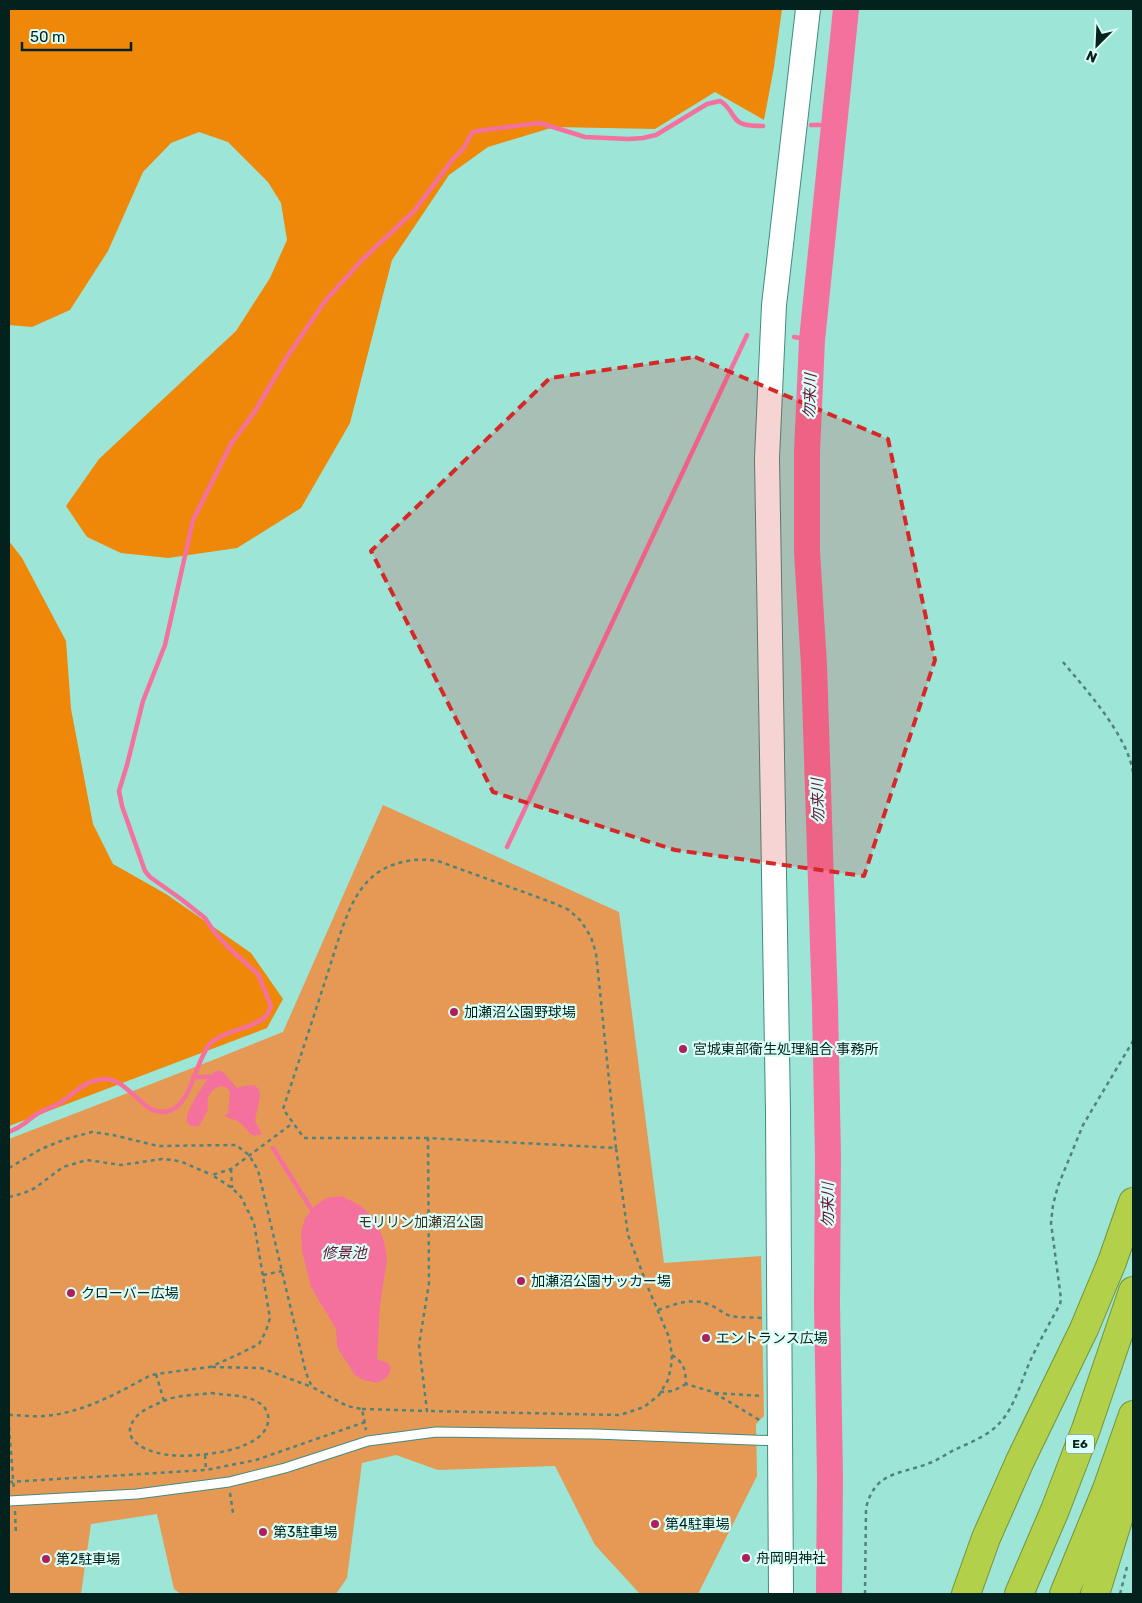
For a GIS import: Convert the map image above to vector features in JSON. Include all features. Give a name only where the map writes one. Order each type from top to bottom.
[{"type":"highway","points":[[966,1594],[986,1538],[1020,1461],[1084,1328],[1112,1262],[1133,1202]]},
{"type":"highway","name":"E6","points":[[1019,1594],[1086,1429],[1133,1291]]},
{"type":"highway","points":[[1064,1594],[1107,1490],[1133,1415]]},
{"type":"highway","points":[[1095,1594],[1133,1471]]},
{"type":"street","points":[[776,1594],[779,1441],[778,1111],[767,458],[774,305],[808,9]]},
{"type":"lane","points":[[12,1504],[137,1494],[228,1482],[285,1468],[368,1440],[436,1432],[476,1431],[630,1435],[779,1441]]},
{"type":"path","points":[[1063,662],[1103,710],[1128,752],[1133,772]]},
{"type":"path","points":[[9,1415],[44,1416],[79,1409],[156,1374],[210,1367],[261,1368],[312,1387],[347,1406],[362,1409],[620,1415],[644,1407],[659,1395],[668,1380],[672,1355],[669,1336],[628,1235],[616,1148],[596,953],[591,937],[581,921],[568,910],[550,902],[438,861],[426,859],[397,863],[382,870],[368,880],[355,896],[339,941],[283,1109],[304,1138],[428,1138],[616,1148]]},
{"type":"path","points":[[865,1594],[866,1508],[869,1497],[877,1485],[888,1476],[927,1464],[986,1434],[999,1425],[1014,1403],[1032,1356],[1060,1304],[1061,1299],[1051,1223],[1058,1186],[1083,1125],[1133,1041]]},
{"type":"path","points":[[212,1175],[231,1169],[293,1123]]},
{"type":"path","points":[[9,1168],[66,1138],[92,1132],[158,1146],[236,1145],[249,1155],[258,1170],[306,1372],[312,1387]]},
{"type":"path","points":[[427,1411],[419,1345],[429,1283],[428,1138]]},
{"type":"path","points":[[9,1197],[24,1194],[36,1188],[62,1167],[87,1160],[121,1165],[162,1159],[173,1160],[212,1175],[232,1188],[241,1197],[254,1223],[270,1318],[259,1344],[210,1367]]},
{"type":"path","points":[[231,1169],[232,1188]]},
{"type":"path","points":[[263,1275],[282,1271]]},
{"type":"path","points":[[658,1310],[680,1302],[691,1301],[703,1302],[725,1314],[733,1316],[769,1318]]},
{"type":"path","points":[[672,1355],[682,1362],[686,1372],[686,1384]]},
{"type":"path","points":[[156,1374],[164,1401]]},
{"type":"path","points":[[660,1392],[673,1391],[686,1384],[713,1392],[768,1396]]},
{"type":"path","points":[[713,1392],[761,1422],[761,1426]]},
{"type":"path","points":[[211,1393],[250,1398],[261,1404],[267,1412],[269,1423],[264,1434],[228,1451],[205,1455],[168,1455],[145,1449],[133,1441],[130,1434],[131,1425],[136,1417],[167,1399],[211,1393]]},
{"type":"path","points":[[362,1409],[368,1440]]},
{"type":"path","points":[[566,1414],[566,1420]]},
{"type":"path","points":[[9,1482],[206,1470],[256,1460],[364,1422]]},
{"type":"path","points":[[9,1427],[14,1492]]},
{"type":"path","points":[[205,1455],[206,1470]]},
{"type":"path","points":[[230,1496],[233,1513]]},
{"type":"path","points":[[12,1504],[16,1535]]},
{"type":"path","points":[[1120,1594],[1129,1560]]},
{"type":"highlighted area","points":[[695,357],[888,439],[935,660],[864,876],[675,850],[493,792],[371,551],[550,378]]},
{"type":"green space","name":"モリリン加瀬沼公園","points":[[383,805],[619,912],[664,1263],[761,1256],[764,1416],[756,1424],[757,1476],[698,1594],[640,1594],[595,1545],[555,1466],[438,1470],[396,1455],[362,1463],[347,1578],[336,1594],[181,1594],[174,1589],[157,1514],[91,1524],[81,1594],[9,1594],[9,1139],[283,1032]]},
{"type":"shaded area","points":[[9,9],[782,9],[764,120],[715,92],[655,129],[554,127],[488,147],[449,175],[392,260],[350,423],[301,508],[237,548],[168,558],[121,553],[87,537],[66,506],[99,459],[236,331],[270,278],[287,240],[281,203],[268,182],[228,142],[199,132],[171,143],[143,172],[108,251],[70,310],[32,327],[9,325]]},
{"type":"shaded area","points":[[9,541],[22,558],[66,641],[71,709],[93,824],[113,864],[166,894],[251,953],[283,999],[267,1028],[9,1126]]},
{"type":"water","points":[[219,1070],[237,1088],[248,1085],[259,1089],[260,1095],[255,1124],[257,1134],[255,1136],[238,1122],[225,1116],[228,1113],[230,1092],[222,1086],[214,1089],[209,1095],[208,1110],[199,1126],[191,1126],[187,1122],[187,1115],[195,1098],[209,1077]]},
{"type":"water","name":"修景池","points":[[342,1196],[361,1206],[375,1219],[384,1241],[387,1259],[380,1306],[377,1359],[388,1363],[391,1369],[386,1378],[377,1383],[363,1380],[354,1374],[337,1347],[336,1329],[311,1287],[302,1251],[301,1232],[305,1218],[316,1205],[326,1198]]},
{"type":"waterway","name":"勿来川","points":[[829,1594],[828,1157],[814,665],[807,552],[807,452],[812,340],[846,9]]},
{"type":"waterway","points":[[9,1132],[40,1112],[58,1104],[85,1085],[104,1079],[113,1080],[152,1109],[160,1112],[169,1111],[183,1101],[209,1045],[222,1036],[261,1020],[270,1009],[271,1006],[258,974],[230,949],[215,933],[205,918],[150,877],[145,871],[122,806],[119,791],[143,701],[165,645],[193,520],[231,444],[255,411],[287,357],[325,301],[363,259],[414,211],[452,160],[463,149],[472,133],[476,131],[540,123],[585,137],[643,138],[656,135],[707,104],[720,101],[739,122],[763,126]]},
{"type":"waterway","points":[[811,125],[833,125]]},
{"type":"waterway","points":[[507,847],[747,335]]},
{"type":"waterway","points":[[794,337],[812,340]]},
{"type":"waterway","points":[[193,1077],[214,1077]]},
{"type":"waterway","points":[[252,1120],[259,1133]]},
{"type":"waterway","points":[[273,1148],[315,1215]]},
{"type":"place","name":"加瀬沼公園野球場","points":[[454,1012]]},
{"type":"place","name":"宮城東部衛生処理組合 事務所","points":[[683,1049]]},
{"type":"place","name":"加瀬沼公園サッカー場","points":[[521,1281]]},
{"type":"place","name":"クローバー広場","points":[[71,1293]]},
{"type":"place","name":"エントランス広場","points":[[706,1338]]},
{"type":"place","name":"第4駐車場","points":[[655,1524]]},
{"type":"place","name":"第3駐車場","points":[[263,1532]]},
{"type":"place","name":"舟岡明神社","points":[[746,1558]]},
{"type":"place","name":"第2駐車場","points":[[46,1559]]}]
